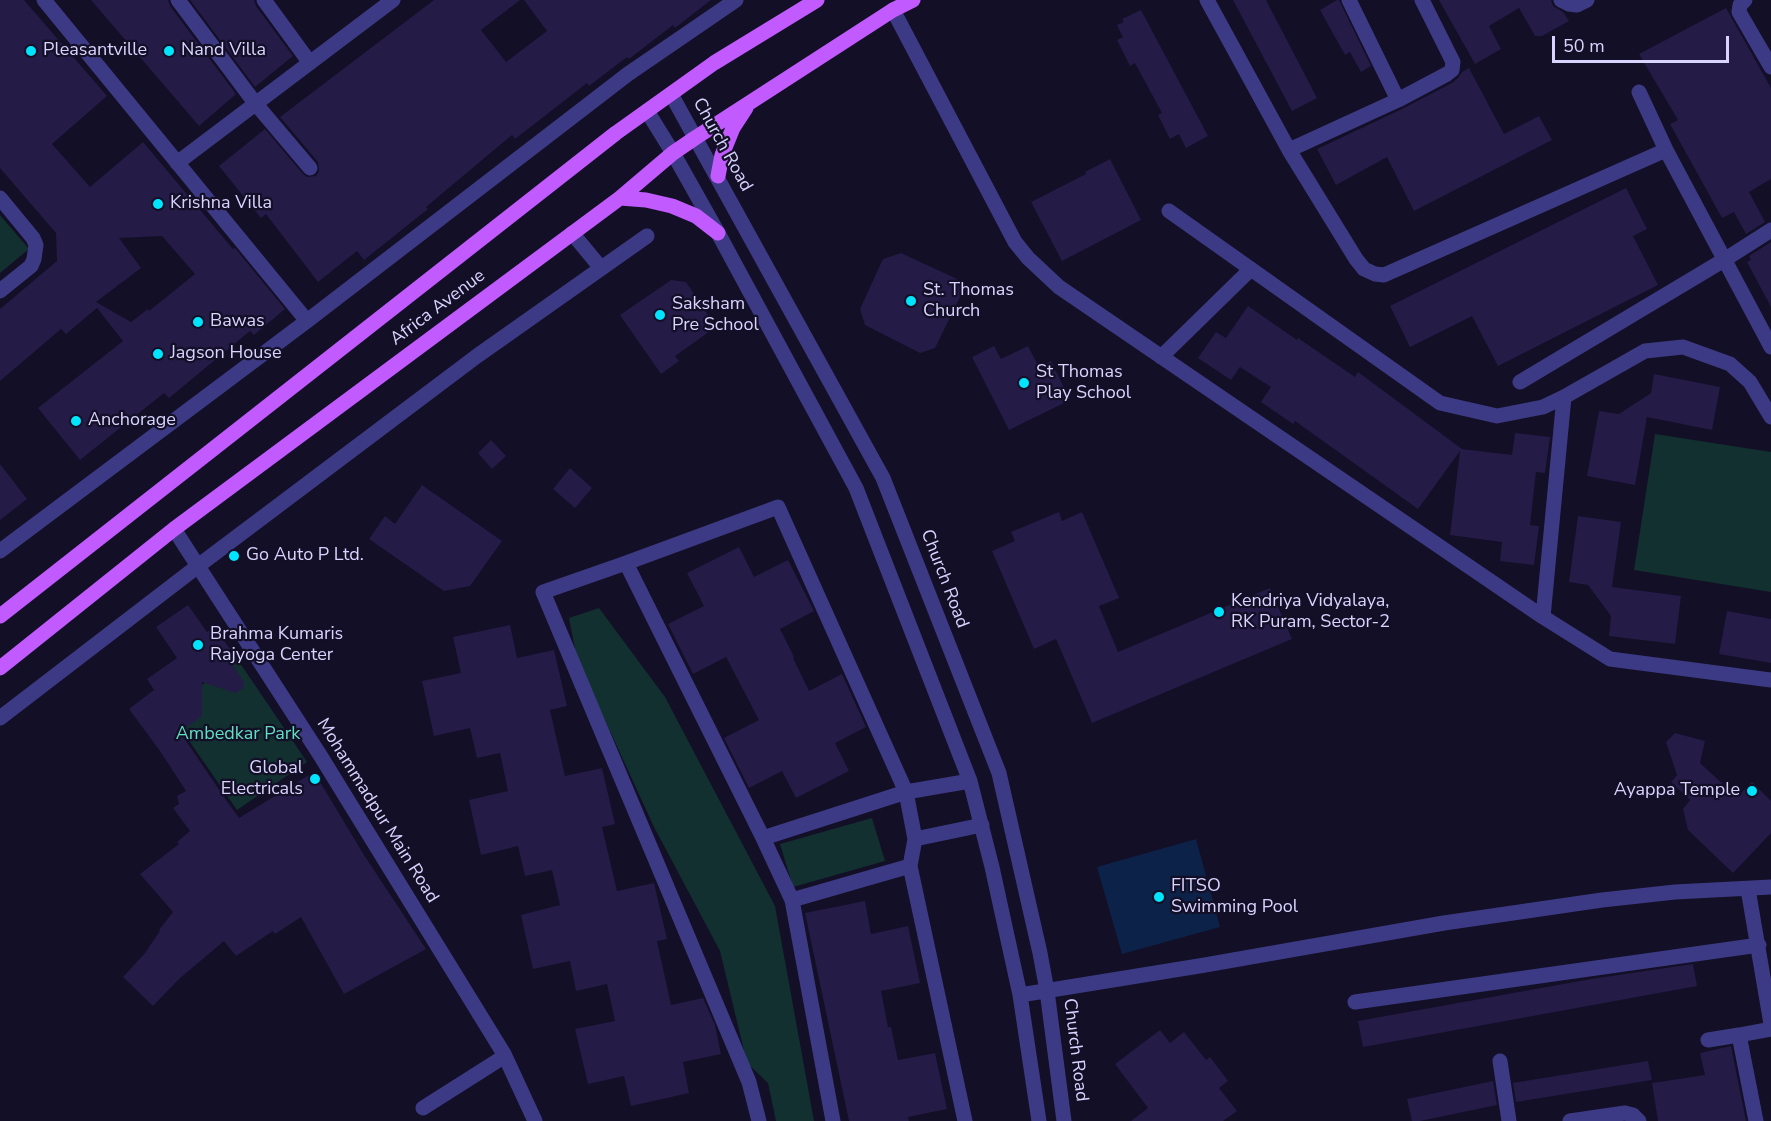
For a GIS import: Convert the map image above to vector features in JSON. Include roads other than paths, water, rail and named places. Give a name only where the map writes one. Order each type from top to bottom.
[{"type":"main road","name":"Africa Avenue","points":[[0,615],[607,140],[714,63],[817,0]]},
{"type":"main road","name":"Africa Avenue","points":[[0,668],[174,530],[620,198],[674,153],[893,10],[913,0]]},
{"type":"main road","points":[[718,176],[722,155],[733,128],[750,103]]},
{"type":"main road","points":[[620,198],[646,200],[672,206],[696,216],[718,233]]},
{"type":"street","points":[[44,0],[307,321]]},
{"type":"street","points":[[178,0],[255,103],[310,168]]},
{"type":"street","points":[[264,0],[310,63]]},
{"type":"street","points":[[177,163],[393,0]]},
{"type":"street","points":[[0,551],[307,321],[628,74],[736,0]]},
{"type":"street","points":[[1207,0],[1289,150],[1356,259],[1364,269],[1375,274],[1384,275],[1666,150]]},
{"type":"street","points":[[1349,0],[1398,100]]},
{"type":"street","points":[[1289,150],[1447,75],[1454,62],[1422,0]]},
{"type":"street","points":[[1561,0],[1577,6],[1587,0]]},
{"type":"street","points":[[1746,0],[1740,5],[1739,12],[1771,67]]},
{"type":"street","points":[[893,10],[1015,242],[1028,258],[1059,287],[1543,617],[1610,658],[1771,681]]},
{"type":"street","points":[[1639,92],[1666,150],[1771,347]]},
{"type":"street","name":"Church Road","points":[[672,94],[883,478],[999,773],[1047,991],[1064,1121]]},
{"type":"street","points":[[647,111],[674,153],[856,488],[970,781],[1020,995],[1039,1121]]},
{"type":"street","points":[[0,198],[33,238],[36,245],[31,266],[0,291]]},
{"type":"street","points":[[1170,211],[1440,403],[1497,416],[1543,407],[1645,351],[1683,347],[1730,364],[1750,382],[1771,417]]},
{"type":"street","points":[[1520,382],[1771,230]]},
{"type":"street","points":[[572,233],[601,268]]},
{"type":"street","points":[[0,718],[477,356],[647,236]]},
{"type":"street","points":[[1161,357],[1251,269]]},
{"type":"street","points":[[1543,617],[1564,397]]},
{"type":"street","points":[[759,1121],[749,1082],[543,592],[778,507],[906,792],[915,839],[910,866],[965,1121]]},
{"type":"street","name":"Mohammadpur Main Road","points":[[174,530],[320,755],[505,1056],[535,1121]]},
{"type":"street","points":[[626,563],[792,900],[833,1121]]},
{"type":"street","points":[[763,838],[906,792],[970,781]]},
{"type":"street","points":[[915,839],[982,825]]},
{"type":"street","points":[[792,900],[910,866]]},
{"type":"street","points":[[1020,995],[1456,921],[1602,900],[1675,892],[1771,887]]},
{"type":"street","points":[[1748,889],[1771,1024]]},
{"type":"street","points":[[1355,1002],[1759,945]]},
{"type":"street","points":[[1708,1040],[1771,1029]]},
{"type":"street","points":[[1739,1035],[1756,1121]]},
{"type":"street","points":[[423,1108],[505,1056]]},
{"type":"street","points":[[1500,1061],[1509,1121]]},
{"type":"street","points":[[1570,1121],[1625,1113],[1633,1115],[1639,1121]]},
{"type":"water","name":"FITSO Swimming Pool","points":[[1196,839],[1220,927],[1122,954],[1097,867]]},
{"type":"place","name":"Pleasantville","points":[[31,51]]},
{"type":"place","name":"Nand Villa","points":[[169,51]]},
{"type":"place","name":"Krishna Villa","points":[[158,204]]},
{"type":"place","name":"St. Thomas Church","points":[[911,301]]},
{"type":"place","name":"Saksham Pre School","points":[[660,315]]},
{"type":"place","name":"Bawas","points":[[198,322]]},
{"type":"place","name":"Jagson House","points":[[158,354]]},
{"type":"place","name":"St Thomas Play School","points":[[1024,383]]},
{"type":"place","name":"Anchorage","points":[[76,421]]},
{"type":"place","name":"Go Auto P Ltd.","points":[[234,556]]},
{"type":"place","name":"Kendriya Vidyalaya, RK Puram, Sector-2","points":[[1219,612]]},
{"type":"place","name":"Brahma Kumaris Rajyoga Center","points":[[198,645]]},
{"type":"place","name":"Global Electricals","points":[[315,779]]},
{"type":"place","name":"Ayappa Temple","points":[[1752,791]]},
{"type":"place","name":"FITSO Swimming Pool","points":[[1159,897]]},
{"type":"park label","name":"Ambedkar Park","points":[[238,735]]}]
